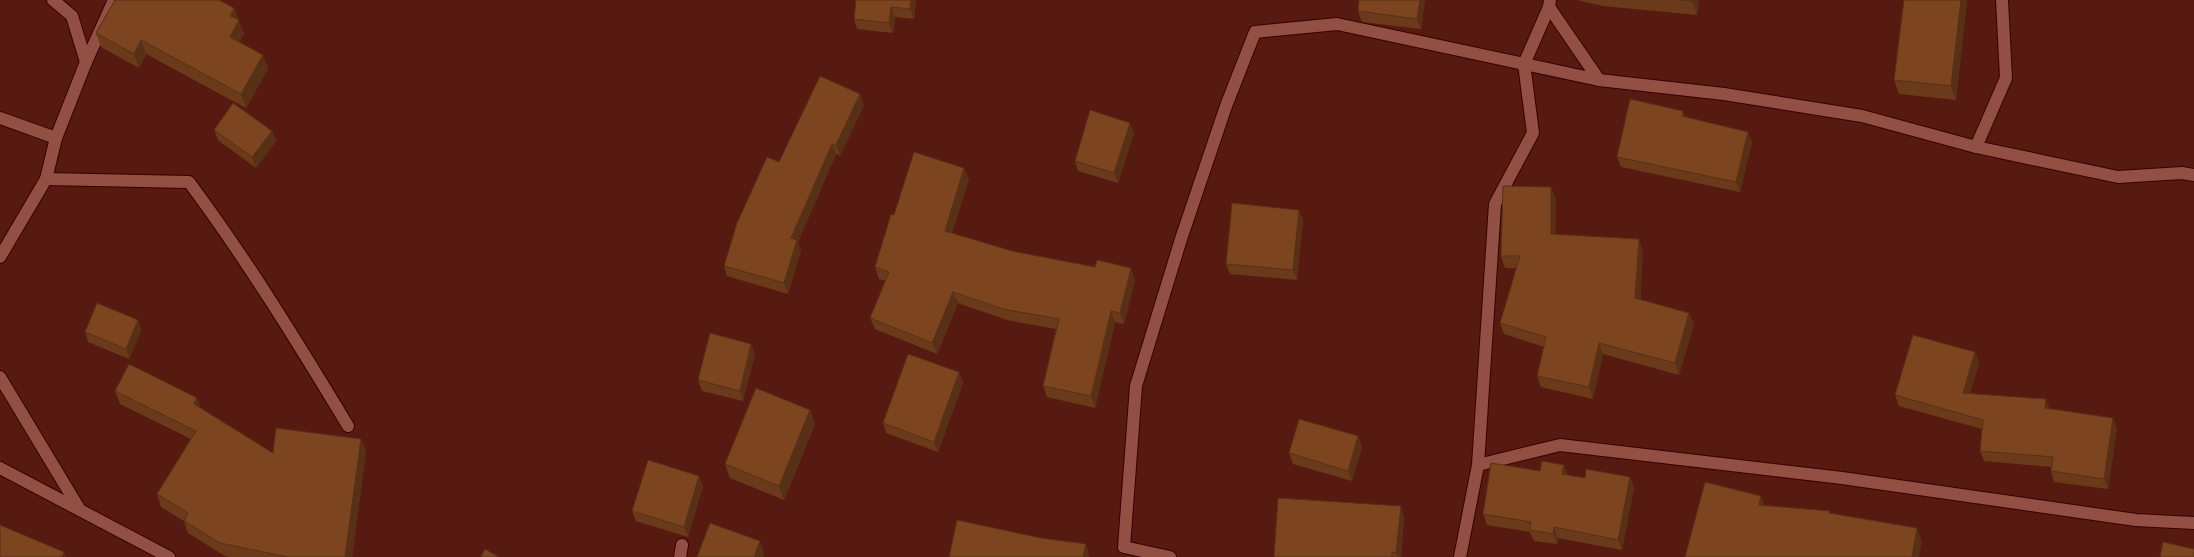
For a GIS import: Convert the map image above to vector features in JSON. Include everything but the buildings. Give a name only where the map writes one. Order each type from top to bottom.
[{"type":"street","points":[[53,0],[72,16],[86,62]]},
{"type":"street","points":[[0,257],[46,179],[56,138],[86,62],[114,0]]},
{"type":"street","points":[[1976,147],[2006,78],[2002,0]]},
{"type":"street","points":[[1550,4],[1599,80]]},
{"type":"street","points":[[1460,557],[1478,465],[1495,204],[1532,133],[1524,64],[1550,4]]},
{"type":"street","points":[[1170,557],[1124,547],[1136,386],[1203,172],[1226,106],[1255,32],[1336,24],[1599,80],[1724,94],[1862,116],[1976,147],[2118,177],[2182,173],[2194,175]]},
{"type":"street","points":[[0,118],[56,138]]},
{"type":"street","points":[[46,179],[189,182],[219,223],[284,319],[348,426]]},
{"type":"street","points":[[0,377],[80,510]]},
{"type":"street","points":[[1478,465],[1560,444],[1842,478],[2136,520],[2194,523]]},
{"type":"street","points":[[0,468],[169,557]]},
{"type":"street","points":[[680,557],[682,545]]}]
